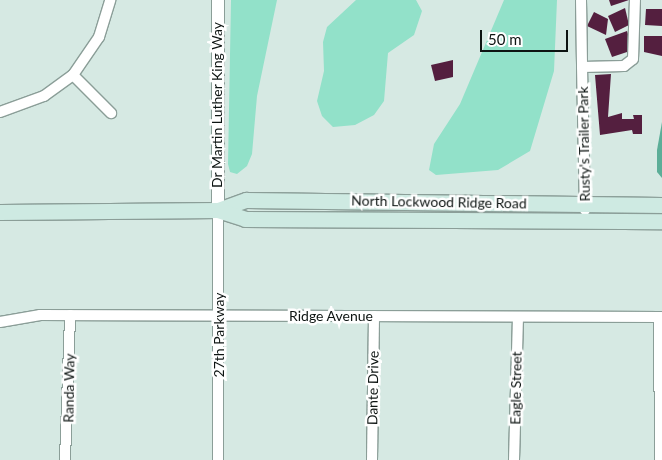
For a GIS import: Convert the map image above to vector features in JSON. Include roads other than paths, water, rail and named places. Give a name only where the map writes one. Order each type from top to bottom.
[{"type":"main road","name":"North Lockwood Ridge Road","points":[[218,210],[246,200],[662,205]]},
{"type":"main road","name":"North Lockwood Ridge Road","points":[[0,212],[218,210],[245,219],[662,221]]},
{"type":"street","points":[[0,112],[44,96],[73,75],[99,37],[110,0]]},
{"type":"street","name":"Dr Martin Luther King Way","points":[[218,0],[218,210]]},
{"type":"street","name":"Rusty's Trailer Park","points":[[581,0],[585,221]]},
{"type":"street","name":"Rusty's Trailer Park","points":[[582,67],[624,66],[632,58],[635,0]]},
{"type":"street","points":[[73,75],[111,113]]},
{"type":"street","name":"27th Parkway","points":[[218,210],[218,460]]},
{"type":"street","name":"Ridge Avenue","points":[[0,322],[70,316],[661,316]]},
{"type":"street","name":"Randa Way","points":[[65,460],[70,316]]},
{"type":"street","name":"Dante Drive","points":[[372,460],[374,316]]},
{"type":"street","points":[[660,460],[661,316]]},
{"type":"street","name":"Eagle Street","points":[[514,460],[518,317]]}]
